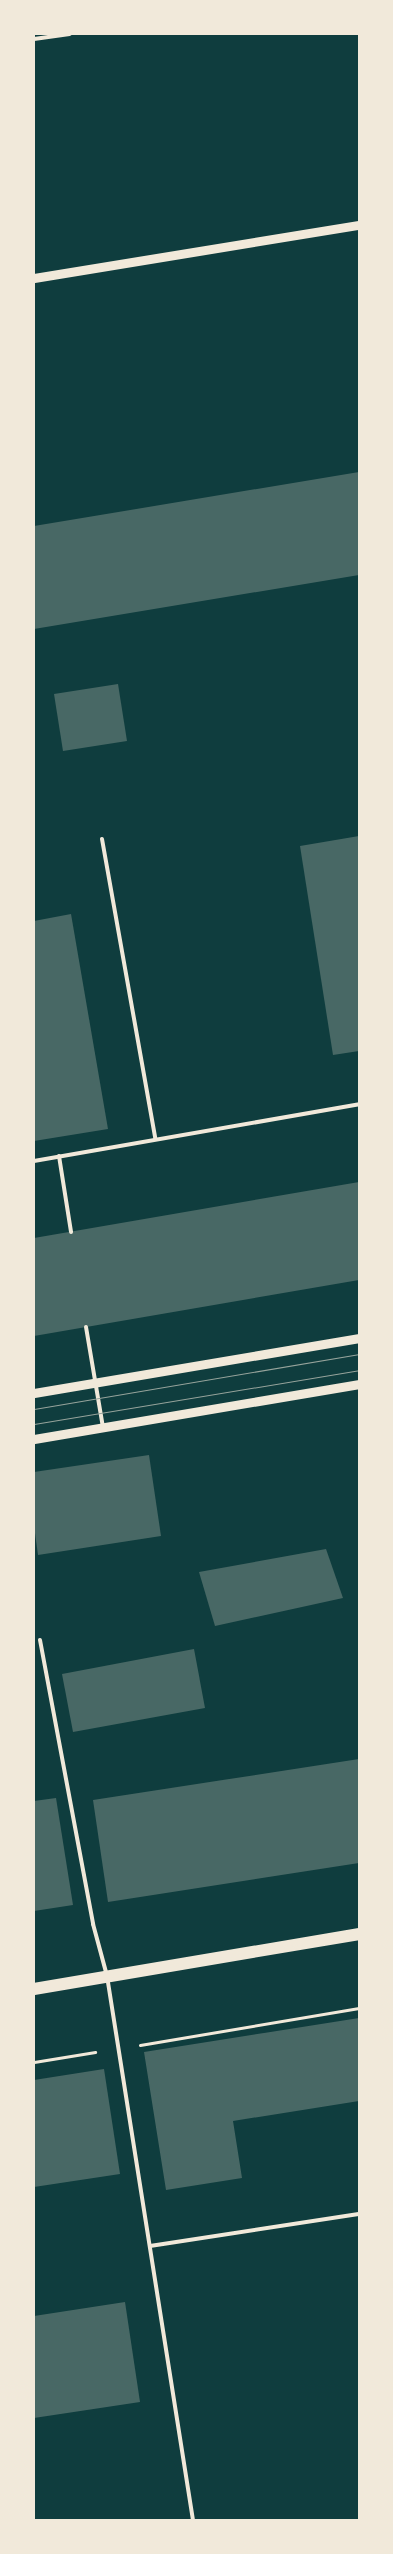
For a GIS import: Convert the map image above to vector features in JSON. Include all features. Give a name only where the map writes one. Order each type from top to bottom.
[{"type":"main road","points":[[34,1989],[359,1934]]},
{"type":"street","points":[[34,278],[359,225]]},
{"type":"street","points":[[34,1392],[359,1338]]},
{"type":"street","points":[[34,1439],[359,1384]]},
{"type":"lane","points":[[34,39],[70,34]]},
{"type":"lane","points":[[102,839],[155,1138]]},
{"type":"lane","points":[[34,1161],[155,1138],[359,1104]]},
{"type":"lane","points":[[59,1156],[71,1232]]},
{"type":"lane","points":[[86,1327],[103,1428]]},
{"type":"lane","points":[[40,1640],[93,1924],[107,1976],[193,2520]]},
{"type":"lane","points":[[150,2246],[359,2214]]},
{"type":"path","points":[[34,2062],[359,2008]]},
{"type":"building","points":[[359,472],[359,575],[34,629],[34,526]]},
{"type":"building","points":[[118,684],[127,741],[63,751],[54,694]]},
{"type":"building","points":[[359,836],[359,1051],[333,1055],[300,846]]},
{"type":"building","points":[[71,914],[108,1129],[34,1141],[34,921]]},
{"type":"building","points":[[359,1182],[359,1280],[34,1336],[34,1238]]},
{"type":"building","points":[[149,1455],[161,1536],[38,1555],[34,1526],[34,1472]]},
{"type":"building","points":[[326,1549],[343,1598],[215,1626],[199,1572]]},
{"type":"building","points":[[194,1649],[205,1708],[73,1732],[62,1674]]},
{"type":"building","points":[[359,1759],[359,1863],[108,1902],[93,1800]]},
{"type":"building","points":[[56,1798],[73,1905],[34,1911],[34,1801]]},
{"type":"building","points":[[359,2018],[359,2101],[233,2121],[242,2178],[166,2190],[144,2052]]},
{"type":"building","points":[[104,2069],[120,2174],[34,2187],[34,2080]]},
{"type":"building","points":[[125,2302],[140,2402],[34,2418],[34,2316]]},
{"type":"tram line","points":[[34,1409],[359,1354]]},
{"type":"tram line","points":[[34,1424],[359,1370]]}]
